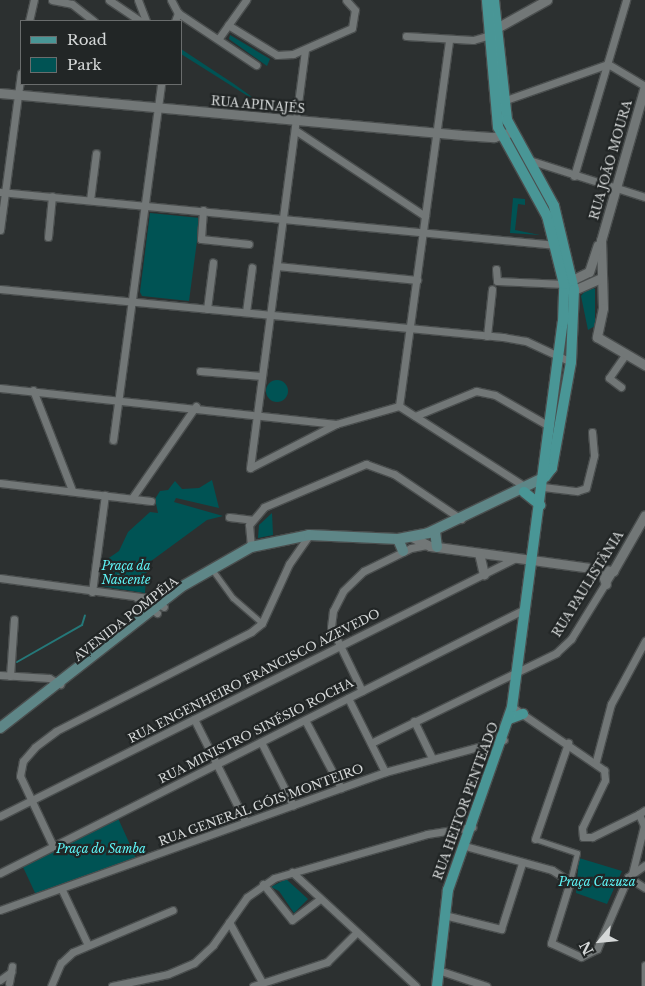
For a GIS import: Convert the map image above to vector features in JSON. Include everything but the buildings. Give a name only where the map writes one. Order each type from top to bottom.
[{"type":"main road","name":"RUA HEITOR PENTEADO","points":[[486,0],[503,101],[512,132],[538,177],[562,229],[571,285],[571,362],[552,468],[544,482]]},
{"type":"main road","name":"RUA HEITOR PENTEADO","points":[[437,986],[444,914],[465,846],[504,740],[512,707],[518,670],[530,557],[544,482],[542,466],[561,358],[571,285],[542,204],[525,172],[502,136],[491,32],[494,0]]},
{"type":"main road","points":[[502,136],[509,137],[528,158]]},
{"type":"main road","points":[[525,172],[538,177]]},
{"type":"main road","name":"AVENIDA POMPÉIA","points":[[0,729],[193,581],[211,568],[251,547],[309,535],[398,539],[412,537],[435,530],[524,489],[544,482]]},
{"type":"main road","points":[[524,489],[540,505]]},
{"type":"main road","points":[[434,546],[435,530]]},
{"type":"main road","points":[[398,539],[402,551]]},
{"type":"main road","points":[[509,719],[523,714]]},
{"type":"street","points":[[28,20],[34,0]]},
{"type":"street","points":[[52,0],[72,4],[93,20]]},
{"type":"street","points":[[109,0],[139,20]]},
{"type":"street","points":[[138,0],[146,20]]},
{"type":"street","points":[[171,0],[178,13],[219,38],[256,65]]},
{"type":"street","points":[[219,38],[246,0]]},
{"type":"street","points":[[228,25],[277,55],[305,50],[352,28],[355,10],[346,0]]},
{"type":"street","points":[[406,36],[449,39],[491,32],[547,0]]},
{"type":"street","points":[[574,176],[626,0]]},
{"type":"street","points":[[175,20],[178,13]]},
{"type":"street","points":[[399,406],[407,331],[426,216],[449,39]]},
{"type":"street","points":[[305,50],[250,468],[336,424],[399,406],[524,489]]},
{"type":"street","points":[[608,64],[645,86]]},
{"type":"street","points":[[503,101],[608,64]]},
{"type":"street","points":[[0,230],[3,192],[20,80]]},
{"type":"street","points":[[113,440],[162,85]]},
{"type":"street","name":"RUA JOÃO MOURA","points":[[571,285],[589,272],[601,240],[645,86]]},
{"type":"street","name":"RUA APINAJÉS","points":[[0,93],[158,108],[296,125],[502,136],[512,132]]},
{"type":"street","points":[[296,125],[426,216]]},
{"type":"street","points":[[90,200],[96,153]]},
{"type":"street","points":[[528,158],[550,169],[645,198]]},
{"type":"street","points":[[538,177],[550,169]]},
{"type":"street","points":[[3,192],[556,245]]},
{"type":"street","points":[[48,236],[52,196]]},
{"type":"street","points":[[203,210],[201,239],[249,244]]},
{"type":"street","name":"RUA JOÃO MOURA","points":[[601,240],[603,308],[597,339],[645,365]]},
{"type":"street","points":[[207,309],[213,262]]},
{"type":"street","points":[[277,266],[416,280]]},
{"type":"street","points":[[246,312],[252,267]]},
{"type":"street","points":[[496,269],[497,281],[571,285],[601,278]]},
{"type":"street","points":[[0,289],[270,314],[407,331],[487,336],[526,341],[571,362]]},
{"type":"street","points":[[487,336],[492,289]]},
{"type":"street","points":[[621,387],[609,378],[625,354]]},
{"type":"street","points":[[200,371],[262,376]]},
{"type":"street","points":[[0,388],[257,412],[336,424]]},
{"type":"street","points":[[33,390],[72,490]]},
{"type":"street","points":[[415,416],[476,391],[495,395],[549,426]]},
{"type":"street","points":[[132,498],[196,406]]},
{"type":"street","points":[[544,482],[578,491],[588,485],[594,455],[592,432]]},
{"type":"street","points":[[251,547],[252,520],[264,507],[366,464],[394,474],[461,519]]},
{"type":"street","points":[[0,484],[72,490],[151,501]]},
{"type":"street","points":[[92,592],[105,494]]},
{"type":"street","name":"RUA PAULISTÂNIA","points":[[371,742],[563,648],[606,584],[645,515]]},
{"type":"street","points":[[229,517],[252,520]]},
{"type":"street","points":[[54,846],[30,801],[20,769],[46,738],[238,640],[262,623],[289,564],[309,535]]},
{"type":"street","points":[[412,537],[434,546],[479,553],[530,557],[599,566],[613,571]]},
{"type":"street","points":[[362,691],[330,622],[343,592],[364,571],[402,551],[434,546]]},
{"type":"street","points":[[479,553],[484,574]]},
{"type":"street","name":"RUA ENGENHEIRO FRANCISCO AZEVEDO","points":[[0,816],[519,556]]},
{"type":"street","points":[[599,566],[620,560]]},
{"type":"street","points":[[599,566],[606,584]]},
{"type":"street","points":[[211,568],[233,598],[262,623]]},
{"type":"street","points":[[0,578],[134,597],[158,608]]},
{"type":"street","name":"RUA MINISTRO SINÉSIO ROCHA","points":[[0,873],[523,610]]},
{"type":"street","points":[[10,676],[14,619]]},
{"type":"street","points":[[596,761],[611,704],[645,641]]},
{"type":"street","points":[[0,675],[35,677],[60,684]]},
{"type":"street","points":[[35,677],[51,690]]},
{"type":"street","points":[[348,698],[385,772]]},
{"type":"street","points":[[512,707],[596,761],[605,780],[582,828],[583,837],[642,812],[644,826],[630,875],[602,942],[586,957],[551,943],[578,853],[535,839],[568,744]]},
{"type":"street","points":[[194,719],[245,821]]},
{"type":"street","points":[[304,720],[341,788]]},
{"type":"street","points":[[414,721],[432,758]]},
{"type":"street","name":"RUA GENERAL GÓIS MONTEIRO","points":[[0,910],[62,890],[245,821],[385,772],[504,740]]},
{"type":"street","points":[[261,742],[292,805]]},
{"type":"street","points":[[112,986],[168,974],[194,963],[263,884],[292,872],[427,834],[472,827]]},
{"type":"street","points":[[465,846],[552,870],[569,885]]},
{"type":"street","points":[[444,914],[499,930],[522,863]]},
{"type":"street","points":[[630,875],[645,865]]},
{"type":"street","points":[[292,872],[416,986]]},
{"type":"street","points":[[630,875],[645,888]]},
{"type":"street","points":[[263,884],[292,920],[320,899]]},
{"type":"street","points":[[62,890],[88,945]]},
{"type":"street","points":[[51,986],[62,963],[88,945],[173,910]]},
{"type":"street","points":[[229,922],[262,982]]},
{"type":"street","points":[[253,986],[327,962],[357,932]]},
{"type":"street","points":[[645,965],[645,986]]},
{"type":"street","points":[[0,980],[11,969],[9,983]]},
{"type":"street","points":[[438,970],[486,986]]},
{"type":"green space","points":[[230,35],[270,59],[267,66],[229,39]]},
{"type":"green space","points":[[182,50],[234,84],[273,112],[182,55]]},
{"type":"green space","points":[[513,198],[525,199],[525,205],[518,204],[515,230],[540,235],[510,233]]},
{"type":"green space","points":[[150,213],[200,218],[189,301],[142,296],[140,292]]},
{"type":"green space","points":[[590,285],[595,289],[595,326],[588,330],[581,296]]},
{"type":"green space","points":[[277,380],[285,383],[288,391],[285,399],[277,402],[269,399],[266,391],[269,383]]},
{"type":"green space","name":"Praça da Nascente","points":[[212,480],[219,508],[176,498],[174,502],[223,516],[207,520],[147,564],[145,593],[100,586],[106,560],[119,551],[128,532],[150,512],[158,513],[155,499],[160,491],[168,490],[175,481],[182,489],[199,488]]},
{"type":"green space","points":[[272,513],[273,535],[258,538],[259,525]]},
{"type":"green space","name":"Praça do Samba","points":[[117,816],[137,860],[37,897],[22,865]]},
{"type":"green space","name":"Praça Cazuza","points":[[579,858],[622,871],[607,904],[576,893]]},
{"type":"green space","points":[[286,879],[308,899],[294,913],[279,891],[271,887]]},
{"type":"waterway","points":[[118,575],[122,576]]},
{"type":"waterway","points":[[17,662],[82,625],[85,615]]}]
